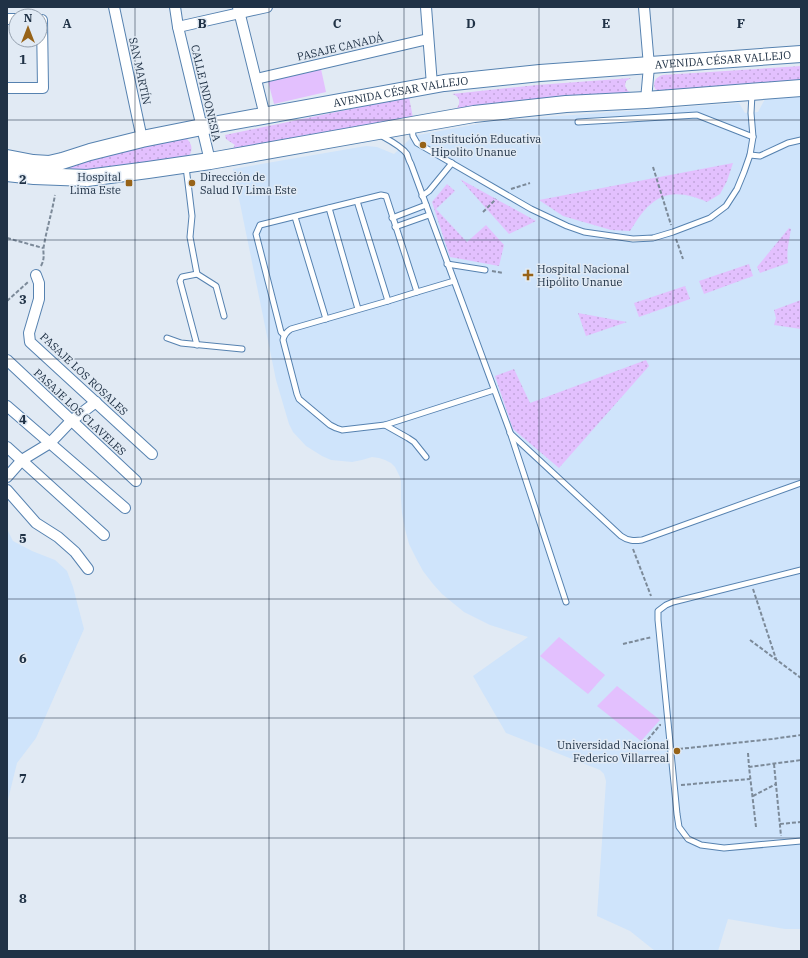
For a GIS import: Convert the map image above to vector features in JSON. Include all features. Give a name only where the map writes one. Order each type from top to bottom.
[{"type":"main road","name":"AVENIDA CÉSAR VALLEJO","points":[[7,158],[48,164],[142,139],[432,85],[540,73],[801,54]]},
{"type":"main road","points":[[7,173],[34,176],[87,178],[210,161],[474,114],[566,104],[646,100],[801,88]]},
{"type":"street","name":"SAN MARTÍN","points":[[114,7],[142,139]]},
{"type":"street","name":"CALLE INDONESIA","points":[[175,7],[178,27],[210,161]]},
{"type":"street","points":[[178,27],[239,10],[267,7]]},
{"type":"street","points":[[426,7],[432,85]]},
{"type":"street","points":[[644,7],[649,66],[646,100]]},
{"type":"street","points":[[239,10],[265,116]]},
{"type":"street","name":"PASAJE CANADÁ","points":[[256,79],[428,40]]},
{"type":"street","points":[[7,88],[43,88],[42,48]]},
{"type":"street","name":"PASAJE LOS ROSALES","points":[[36,275],[39,283],[39,299],[29,333],[30,342],[152,454]]},
{"type":"street","name":"PASAJE LOS CLAVELES","points":[[7,360],[136,481]]},
{"type":"street","points":[[7,477],[22,460],[50,443],[71,421],[96,402]]},
{"type":"street","points":[[7,406],[125,508]]},
{"type":"street","points":[[7,447],[104,535]]},
{"type":"street","points":[[7,490],[36,522],[76,552],[88,569]]},
{"type":"lane","points":[[412,124],[413,136],[417,143],[531,209],[566,226],[584,232],[633,239],[654,238],[710,218],[726,206],[737,189],[750,155],[753,137],[752,91]]},
{"type":"lane","points":[[578,122],[697,115],[753,137]]},
{"type":"lane","points":[[373,131],[388,139],[407,154],[510,432],[566,602]]},
{"type":"lane","points":[[750,155],[760,156],[801,140]]},
{"type":"lane","points":[[422,196],[429,191],[452,163]]},
{"type":"lane","points":[[185,164],[192,216],[190,237],[197,274]]},
{"type":"lane","points":[[284,335],[281,332],[256,234],[260,225],[381,195],[386,196],[416,292]]},
{"type":"lane","points":[[357,201],[388,301]]},
{"type":"lane","points":[[392,218],[426,205]]},
{"type":"lane","points":[[329,208],[358,309]]},
{"type":"lane","points":[[395,227],[429,215]]},
{"type":"lane","points":[[295,217],[326,319]]},
{"type":"lane","points":[[447,264],[485,270]]},
{"type":"lane","points":[[197,345],[180,281],[182,277],[197,274],[216,286],[224,316]]},
{"type":"lane","points":[[454,281],[287,331],[283,340],[296,394],[303,403],[330,425],[342,430],[385,425],[494,390]]},
{"type":"lane","points":[[167,338],[181,343],[242,350]]},
{"type":"lane","points":[[385,425],[414,442],[426,457]]},
{"type":"lane","points":[[510,432],[621,536],[630,540],[642,540],[801,483]]},
{"type":"lane","points":[[801,570],[673,602],[658,611],[659,635],[679,827],[688,839],[701,845],[724,848],[801,841]]},
{"type":"path","points":[[653,167],[682,259]]},
{"type":"path","points":[[7,301],[36,275],[44,260],[43,248],[55,195]]},
{"type":"path","points":[[7,238],[43,248]]},
{"type":"path","points":[[630,540],[651,596]]},
{"type":"path","points":[[750,582],[776,659]]},
{"type":"path","points":[[623,644],[659,635]]},
{"type":"path","points":[[750,640],[801,678]]},
{"type":"path","points":[[644,744],[660,726],[668,724]]},
{"type":"path","points":[[671,750],[801,735]]},
{"type":"path","points":[[748,753],[756,827]]},
{"type":"path","points":[[749,767],[801,760]]},
{"type":"path","points":[[774,764],[782,843]]},
{"type":"path","points":[[674,786],[751,778]]},
{"type":"path","points":[[753,796],[776,784]]},
{"type":"path","points":[[780,824],[801,822]]},
{"type":"shaded area","points":[[801,66],[801,82],[658,92],[654,85],[657,78],[663,75]]},
{"type":"shaded area","points":[[321,69],[326,92],[274,104],[268,81]]},
{"type":"shaded area","points":[[631,78],[626,81],[625,86],[628,91],[632,93],[455,110],[459,105],[459,100],[457,96],[452,94],[537,85]]},
{"type":"shaded area","points":[[409,97],[413,118],[230,153],[235,145],[226,139],[225,135]]},
{"type":"shaded area","name":"Hospital Nacional Hipólito Unanue","points":[[801,97],[801,929],[785,929],[728,919],[718,951],[655,951],[630,931],[597,916],[606,781],[604,774],[600,770],[506,733],[473,676],[528,637],[490,625],[464,612],[442,594],[433,584],[423,571],[409,544],[402,513],[400,477],[395,467],[391,463],[372,457],[352,462],[331,460],[306,446],[293,432],[289,424],[276,380],[233,169],[366,146],[377,147],[394,154],[413,136],[488,122],[739,103],[745,113],[758,112],[765,99]]},
{"type":"shaded area","points":[[179,138],[187,139],[191,146],[191,151],[187,158],[93,171],[70,170],[71,165],[89,159]]},
{"type":"shaded area","points":[[733,163],[727,181],[720,194],[707,202],[678,194],[664,196],[648,207],[630,231],[611,230],[563,216],[539,200]]},
{"type":"shaded area","points":[[460,179],[536,221],[509,234]]},
{"type":"shaded area","points":[[447,184],[455,191],[436,209],[467,242],[486,225],[504,245],[499,266],[450,257],[432,202]]},
{"type":"shaded area","points":[[789,228],[791,229],[787,259],[788,263],[760,273],[757,267]]},
{"type":"shaded area","points":[[749,264],[753,276],[704,294],[699,281]]},
{"type":"shaded area","points":[[685,286],[690,299],[639,317],[634,303]]},
{"type":"shaded area","points":[[801,300],[801,329],[774,325],[776,318],[774,310]]},
{"type":"shaded area","points":[[578,313],[627,322],[586,336]]},
{"type":"shaded area","points":[[646,360],[649,366],[559,468],[513,429],[495,376],[514,369],[530,403]]},
{"type":"shaded area","points":[[7,529],[13,541],[32,551],[55,560],[67,571],[73,587],[84,629],[36,738],[17,763],[7,804]]},
{"type":"shaded area","points":[[559,637],[605,675],[588,694],[540,656]]},
{"type":"shaded area","points":[[617,686],[660,720],[641,741],[597,706]]},
{"type":"place","name":"Institución Educativa Hipolito Unanue","points":[[423,145]]},
{"type":"place","name":"Hospital Lima Este","points":[[129,183]]},
{"type":"place","name":"Dirección de Salud IV Lima Este","points":[[192,183]]},
{"type":"place","name":"Hospital Nacional Hipólito Unanue","points":[[528,275]]},
{"type":"place","name":"Universidad Nacional Federico Villarreal","points":[[677,751]]}]
